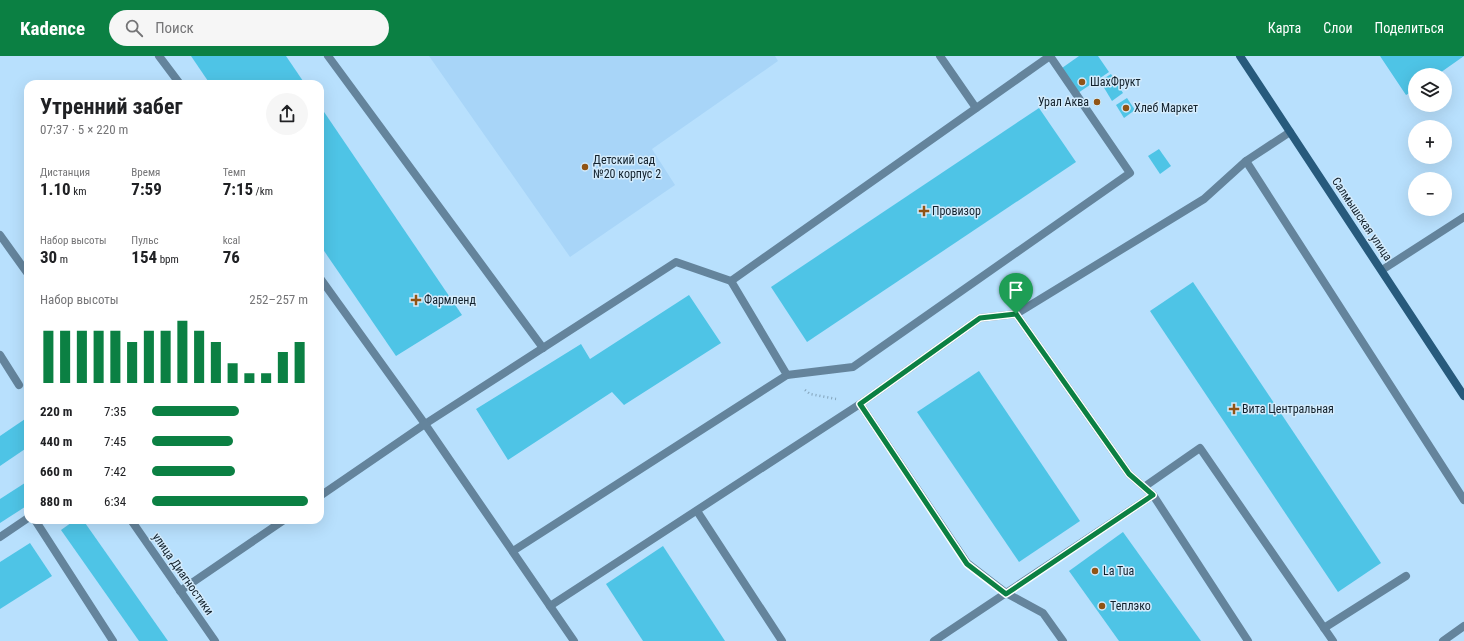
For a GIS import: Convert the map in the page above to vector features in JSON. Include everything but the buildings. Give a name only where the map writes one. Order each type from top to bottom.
[{"type":"main road","name":"Салмышская улица","points":[[1240,56],[1464,396]]},
{"type":"street","points":[[160,56],[177,80]]},
{"type":"street","points":[[328,56],[543,348]]},
{"type":"street","points":[[940,56],[976,108]]},
{"type":"street","points":[[513,551],[787,375],[853,367],[1130,173],[1050,56],[731,281]]},
{"type":"street","points":[[550,606],[698,511],[860,404],[980,318],[1016,314],[1204,199],[1246,161],[1290,132]]},
{"type":"street","points":[[1246,161],[1464,500]]},
{"type":"street","points":[[1382,270],[1464,217]]},
{"type":"street","points":[[0,235],[24,268]]},
{"type":"street","points":[[324,493],[426,424],[676,262],[731,281],[787,375]]},
{"type":"street","points":[[324,284],[426,424],[574,641]]},
{"type":"street","points":[[1016,314],[1129,474],[1153,495],[1248,641]]},
{"type":"street","points":[[0,355],[19,385]]},
{"type":"street","points":[[860,404],[967,564],[1006,594],[1043,613],[1063,641]]},
{"type":"street","points":[[1144,487],[1200,448],[1333,641]]},
{"type":"street","points":[[934,641],[1153,495]]},
{"type":"street","points":[[698,511],[782,641]]},
{"type":"street","points":[[0,537],[24,521]]},
{"type":"street","points":[[38,524],[112,641]]},
{"type":"street","name":"улица Диагностики","points":[[134,524],[215,641]]},
{"type":"street","points":[[180,591],[278,524]]},
{"type":"street","points":[[1324,628],[1406,576]]},
{"type":"street","points":[[1443,641],[1464,626]]},
{"type":"shaded area","name":"Детский сад №20 корпус 2","points":[[429,56],[775,56],[778,61],[652,149],[675,185],[570,257]]},
{"type":"place","name":"ШахФрукт","points":[[1082,82]]},
{"type":"place","name":"Урал Аква","points":[[1097,102]]},
{"type":"place","name":"Хлеб Маркет","points":[[1126,108]]},
{"type":"place","name":"Детский сад №20 корпус 2","points":[[585,167]]},
{"type":"place","name":"Провизор","points":[[924,211]]},
{"type":"place","name":"Фармленд","points":[[416,300]]},
{"type":"place","name":"Вита Центральная","points":[[1234,409]]},
{"type":"place","name":"La Tua","points":[[1095,571]]},
{"type":"place","name":"Теплэко","points":[[1102,606]]},
{"type":"route","points":[[1016,314],[1129,474],[1153,495],[1006,594],[967,564],[860,404],[980,318],[1016,314]]}]
